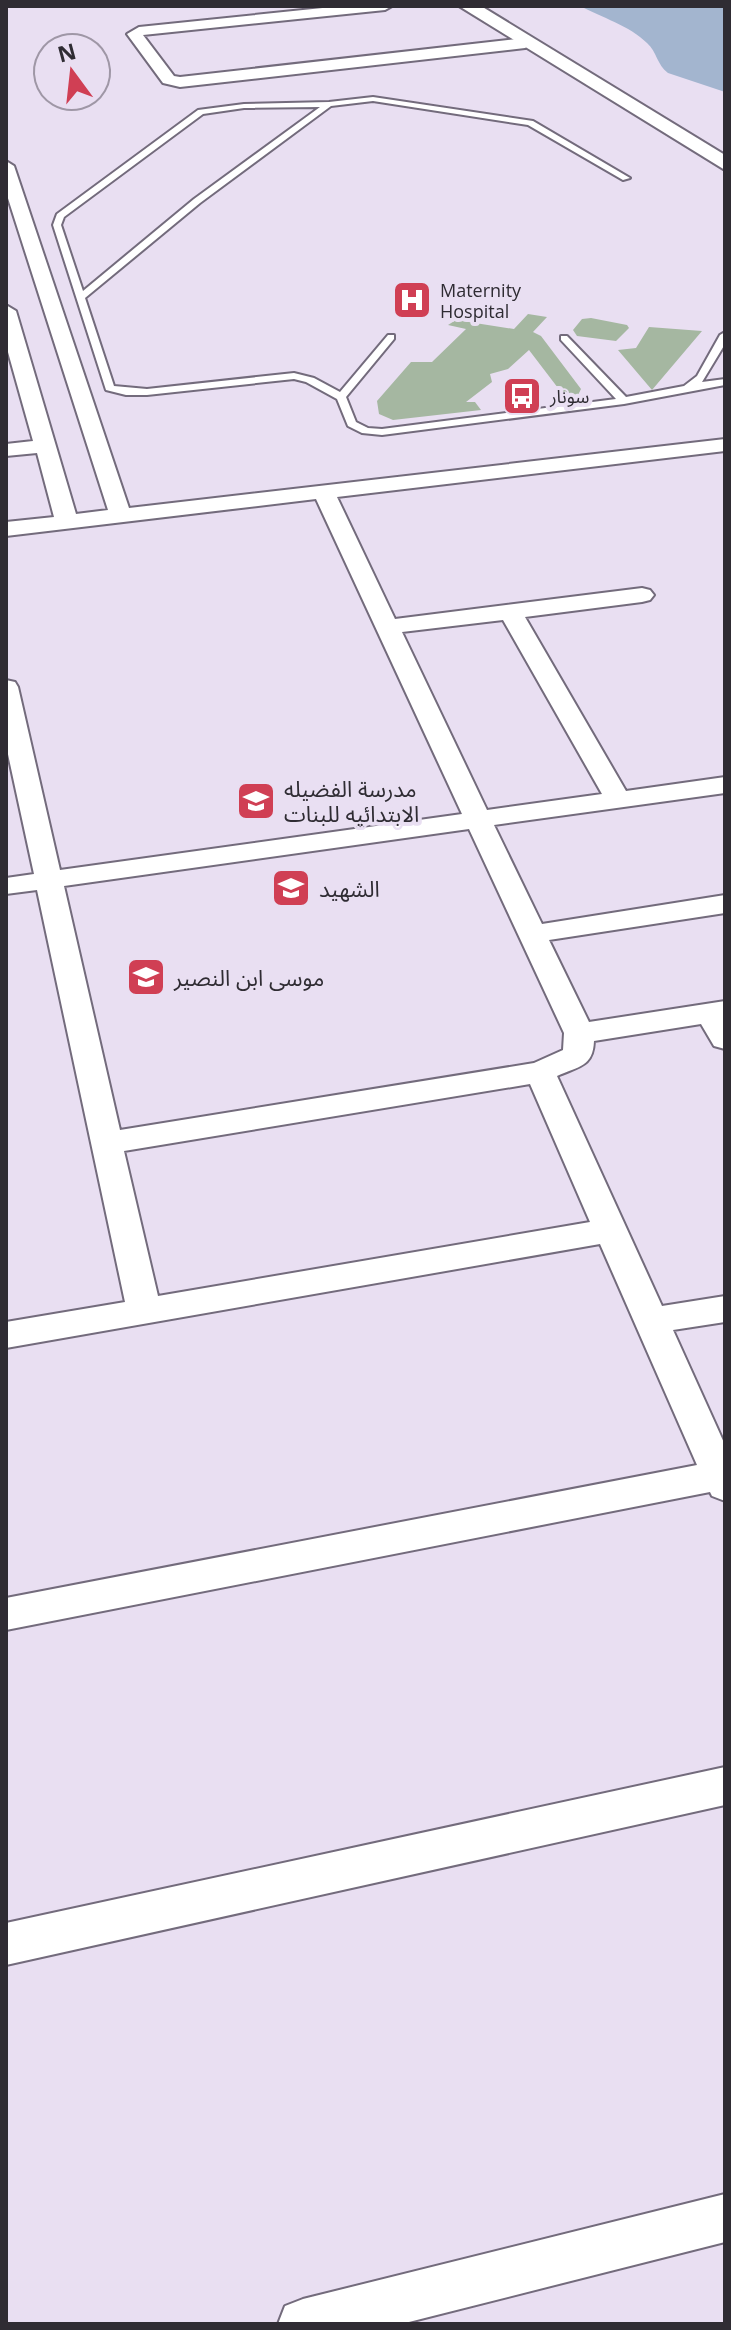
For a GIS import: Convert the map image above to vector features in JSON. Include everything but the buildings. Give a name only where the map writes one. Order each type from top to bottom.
[{"type":"street","points":[[385,6],[139,31],[134,34],[169,80],[180,82],[525,43]]},
{"type":"street","points":[[468,6],[725,164]]},
{"type":"street","points":[[500,6],[725,144]]},
{"type":"street","points":[[6,166],[11,195],[121,516]]},
{"type":"street","points":[[8,322],[16,384],[45,446],[67,522]]},
{"type":"street","points":[[6,529],[725,445]]},
{"type":"street","points":[[6,450],[45,446]]},
{"type":"street","points":[[106,1143],[540,1072],[578,1055],[579,1033],[324,493]]},
{"type":"street","points":[[388,627],[642,595]]},
{"type":"street","points":[[510,612],[618,799]]},
{"type":"street","points":[[6,687],[144,1311]]},
{"type":"street","points":[[6,886],[725,785]]},
{"type":"street","points":[[532,934],[725,904]]},
{"type":"street","points":[[579,1033],[718,1012],[725,1039]]},
{"type":"street","points":[[6,1614],[722,1480],[540,1072]]},
{"type":"street","points":[[6,1335],[611,1230]]},
{"type":"street","points":[[651,1321],[725,1309]]},
{"type":"street","points":[[6,1944],[725,1786]]},
{"type":"street","points":[[303,2324],[725,2218]]},
{"type":"lane","points":[[626,178],[530,123],[373,99],[329,104],[244,106],[201,112],[60,216],[57,225],[107,382],[110,388],[118,391],[157,391],[294,376],[310,380],[341,397],[352,424],[366,431],[382,432],[624,401],[725,382]]},
{"type":"lane","points":[[81,297],[197,201],[329,104]]},
{"type":"lane","points":[[687,388],[701,378],[725,335]]},
{"type":"lane","points":[[341,397],[391,337]]},
{"type":"lane","points":[[564,338],[624,401]]},
{"type":"green space","points":[[528,314],[547,317],[533,332],[541,336],[581,389],[578,395],[560,401],[555,391],[558,388],[529,350],[508,369],[490,374],[492,382],[466,402],[475,402],[481,410],[393,420],[379,414],[377,401],[411,362],[432,362],[466,329],[448,325],[456,320],[514,329]]},
{"type":"green space","points":[[591,318],[629,328],[616,341],[577,336],[573,330],[582,319]]},
{"type":"green space","points":[[649,327],[702,331],[652,390],[618,350],[636,348]]},
{"type":"water","points":[[580,6],[725,6],[725,92],[668,73],[640,37]]},
{"type":"place","name":"Maternity Hospital","points":[[412,300]]},
{"type":"place","name":"سونار","points":[[522,396]]},
{"type":"place","name":"مدرسة الفضيله الابتدائيه للبنات","points":[[256,801]]},
{"type":"place","name":"الشهيد","points":[[291,888]]},
{"type":"place","name":"موسى ابن النصير","points":[[146,977]]}]
